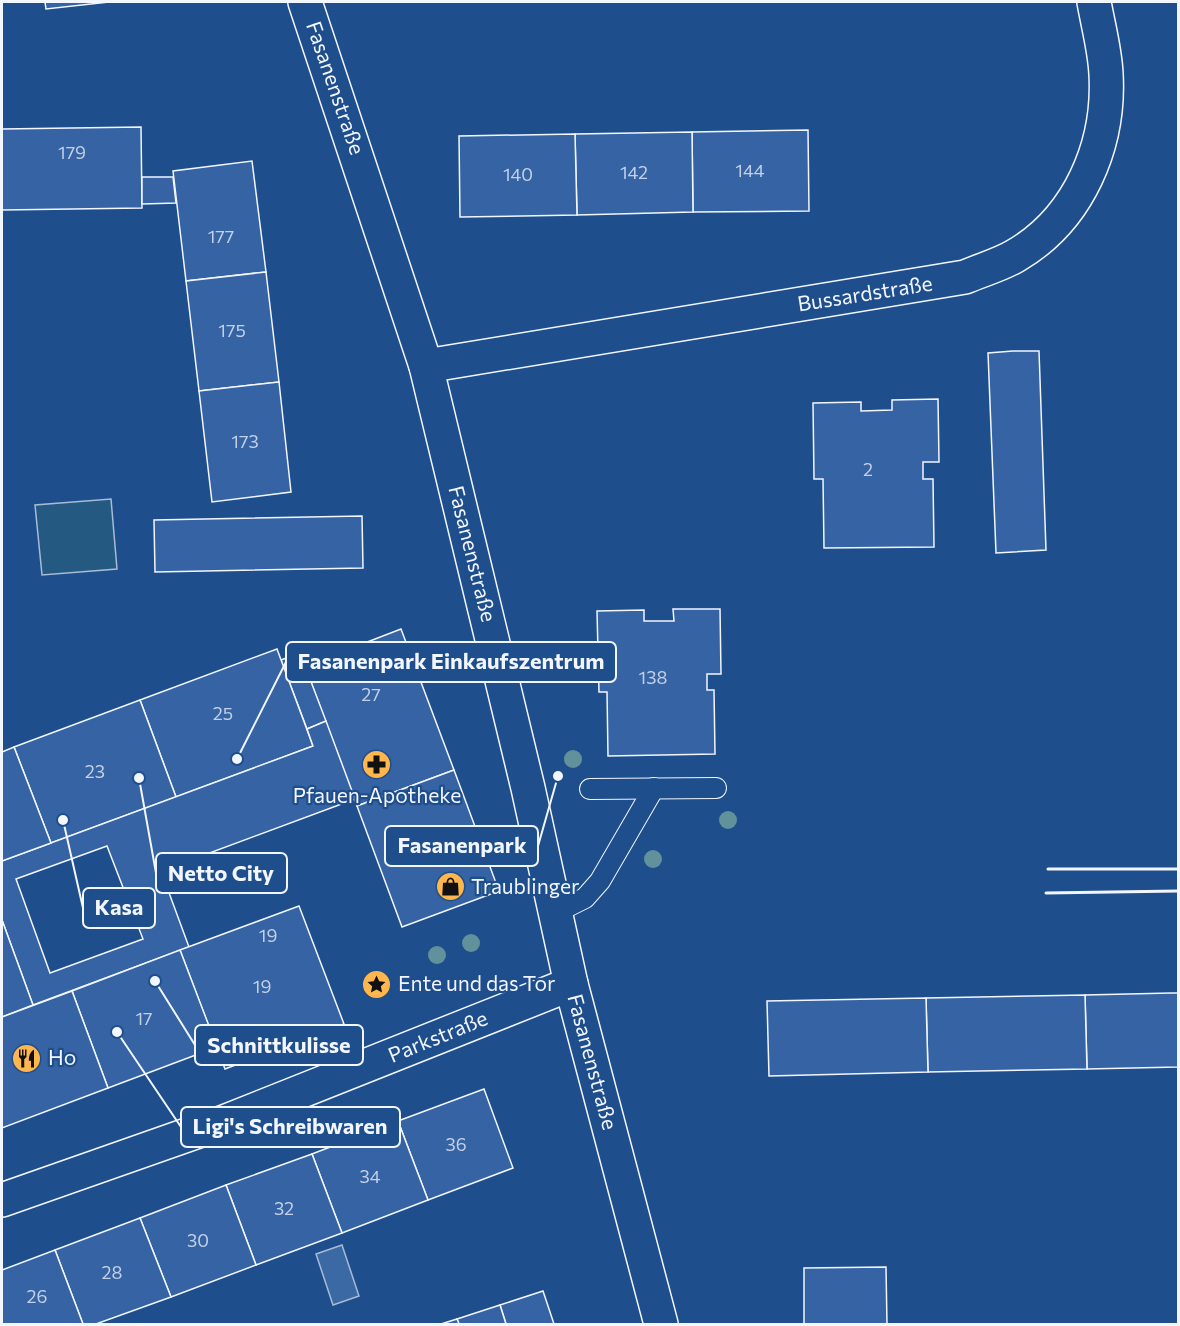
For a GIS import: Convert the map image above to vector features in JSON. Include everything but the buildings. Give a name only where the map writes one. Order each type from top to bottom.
[{"type":"street","name":"Fasanenstraße","points":[[305,2],[426,366],[528,788],[571,984],[661,1324]]},
{"type":"street","name":"Bussardstraße","points":[[426,366],[965,278],[1015,256],[1062,218],[1087,177],[1103,136],[1106,73],[1094,2]]},
{"type":"street","name":"Parkstraße","points":[[2,1200],[224,1122],[571,984]]},
{"type":"lane","points":[[555,913],[585,898],[600,881],[654,788]]},
{"type":"lane","points":[[590,789],[716,788]]},
{"type":"shaded area","points":[[111,499],[117,569],[42,575],[35,505]]},
{"type":"shaded area","points":[[342,1245],[359,1296],[333,1305],[316,1254]]},
{"type":"wall","points":[[1048,869],[1178,869]]},
{"type":"wall","points":[[1046,893],[1178,891]]},
{"type":"place","name":"Fasanenpark Einkaufszentrum","points":[[237,759]]},
{"type":"place","name":"Pfauen-Apotheke","points":[[377,765]]},
{"type":"place","name":"Fasanenpark","points":[[558,776]]},
{"type":"place","name":"Netto City","points":[[139,778]]},
{"type":"place","name":"Kasa","points":[[63,820]]},
{"type":"place","name":"Traublinger","points":[[450,887]]},
{"type":"place","name":"Schnittkulisse","points":[[155,981]]},
{"type":"place","name":"Ente und das Tor","points":[[377,984]]},
{"type":"place","name":"Ligi's Schreibwaren","points":[[117,1032]]},
{"type":"place","name":"Ho","points":[[27,1058]]}]
